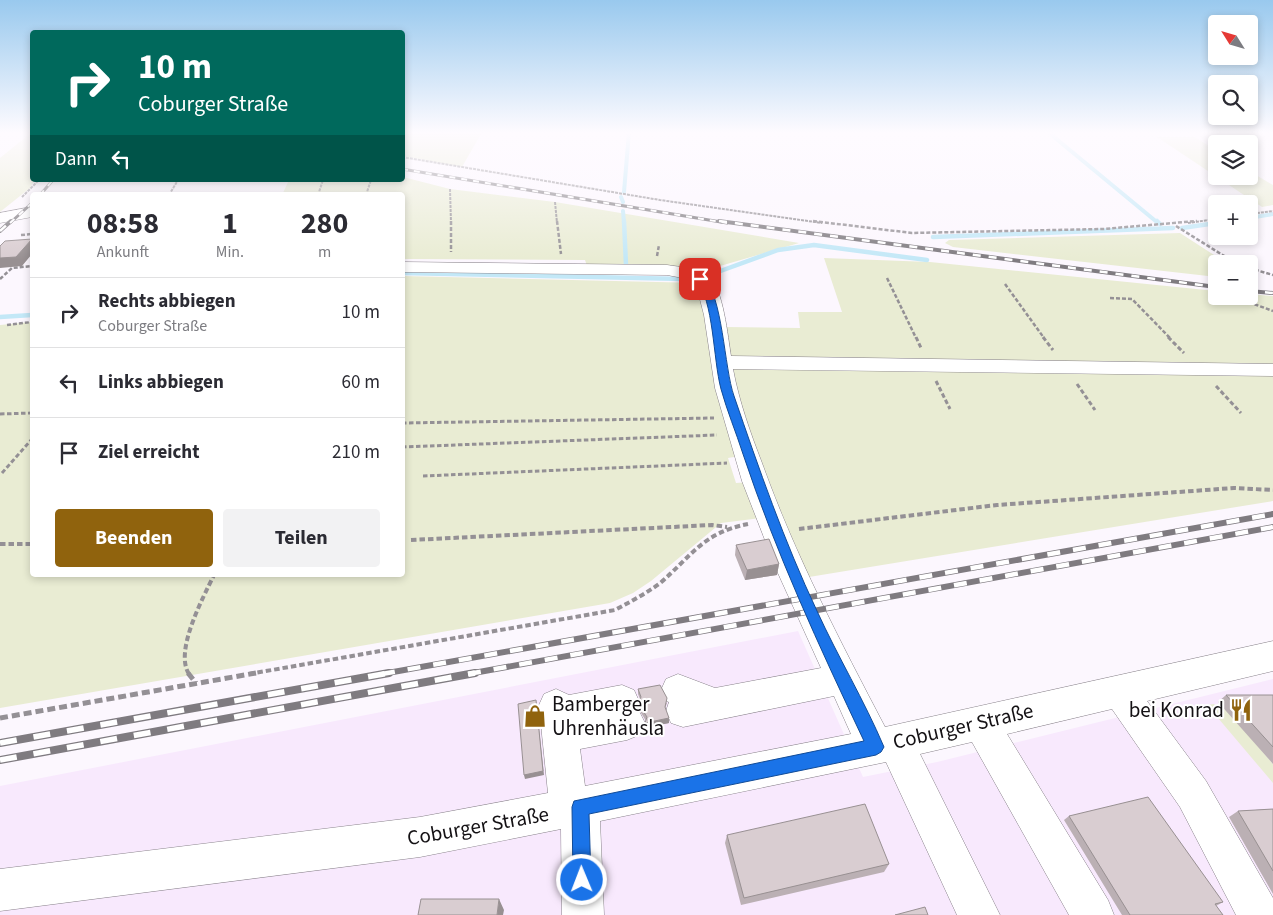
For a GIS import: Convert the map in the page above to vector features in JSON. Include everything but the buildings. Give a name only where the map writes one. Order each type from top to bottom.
[{"type":"street","points":[[0,218],[30,212]]},
{"type":"street","points":[[405,267],[666,270],[696,276],[705,284],[714,320],[720,362],[738,426],[774,527],[810,612],[843,679],[885,744],[979,915]]},
{"type":"street","points":[[720,362],[1273,370]]},
{"type":"street","name":"Coburger Straße","points":[[0,890],[420,837],[575,808],[885,744],[1272,658]]},
{"type":"street","points":[[680,701],[716,705],[843,679]]},
{"type":"street","points":[[1119,691],[1193,794],[1258,915]]},
{"type":"street","points":[[582,915],[575,808],[557,718],[625,712]]},
{"type":"street","points":[[980,722],[1093,915]]},
{"type":"path","points":[[505,175],[660,200],[882,231],[912,233],[1174,226],[1208,220]]},
{"type":"path","points":[[448,268],[450,258],[450,188]]},
{"type":"path","points":[[555,202],[564,269]]},
{"type":"path","points":[[1258,212],[1273,210]]},
{"type":"path","points":[[1174,226],[1222,255]]},
{"type":"path","points":[[21,235],[30,234]]},
{"type":"path","points":[[0,279],[12,268],[30,266]]},
{"type":"path","points":[[1258,271],[1273,275]]},
{"type":"path","points":[[887,278],[950,410]]},
{"type":"path","points":[[1005,284],[1095,410]]},
{"type":"path","points":[[1110,298],[1132,298],[1241,413]]},
{"type":"path","points":[[1253,305],[1273,311]]},
{"type":"path","points":[[7,325],[30,322]]},
{"type":"path","points":[[0,414],[30,413]]},
{"type":"path","points":[[405,423],[738,426]]},
{"type":"path","points":[[405,447],[738,426]]},
{"type":"path","points":[[2,473],[30,441]]},
{"type":"path","points":[[423,476],[750,462]]},
{"type":"path","points":[[411,540],[712,525],[774,527],[997,505],[1234,488],[1273,490]]},
{"type":"path","points":[[0,718],[615,610],[639,598],[659,583],[706,538],[728,527]]},
{"type":"path","points":[[0,544],[30,544]]},
{"type":"path","points":[[210,584],[211,577]]},
{"type":"path","points":[[196,683],[185,667],[184,658],[188,637],[213,577]]},
{"type":"shaded area","points":[[798,631],[863,777],[937,762],[1273,679],[1273,915],[0,915],[0,786]]},
{"type":"green space","points":[[0,175],[30,175],[30,182],[34,182],[30,188],[0,212]]},
{"type":"green space","points":[[1258,176],[1273,185],[1273,205],[1262,207],[1258,204],[1258,195],[1244,195],[1229,185],[1258,185]]},
{"type":"green space","points":[[405,178],[450,189],[555,202],[799,243],[696,273],[587,266],[585,260],[405,259],[405,192],[283,192],[288,182],[405,182]]},
{"type":"green space","points":[[1180,233],[1214,255],[1208,255],[1208,276],[953,247],[945,243],[949,240]]},
{"type":"green space","points":[[824,258],[930,262],[1208,290],[1208,305],[1258,305],[1258,295],[1273,296],[1273,501],[809,577],[778,510],[740,416],[726,327],[800,328],[798,312],[842,312]]},
{"type":"green space","points":[[405,276],[700,283],[740,456],[728,458],[736,483],[749,482],[761,518],[721,523],[651,581],[633,593],[610,603],[0,708],[0,325],[30,322],[30,577],[405,577]]},
{"type":"green space","points":[[1214,704],[1217,708],[1224,707],[1273,764],[1273,783],[1207,705]]},
{"type":"waterway","points":[[624,192],[625,175]]},
{"type":"waterway","points":[[1100,175],[1158,223]]},
{"type":"waterway","points":[[621,197],[623,202]]},
{"type":"waterway","points":[[623,211],[624,223]]},
{"type":"waterway","points":[[1258,216],[1273,214]]},
{"type":"waterway","points":[[624,221],[626,265]]},
{"type":"waterway","points":[[1157,221],[1160,224]]},
{"type":"waterway","points":[[1182,228],[1208,224]]},
{"type":"waterway","points":[[933,237],[1173,228]]},
{"type":"waterway","points":[[715,273],[778,250],[814,245],[927,260]]},
{"type":"waterway","points":[[405,273],[685,279]]},
{"type":"waterway","points":[[0,317],[30,315]]},
{"type":"railway","points":[[436,175],[727,223]]},
{"type":"railway","points":[[43,192],[51,182]]},
{"type":"railway","points":[[10,223],[30,205]]},
{"type":"railway","points":[[0,231],[11,221]]},
{"type":"railway","points":[[719,221],[1208,286]]},
{"type":"railway","points":[[1258,292],[1273,293]]},
{"type":"railway","points":[[382,674],[1273,514]]},
{"type":"railway","points":[[468,674],[1273,527]]},
{"type":"railway","points":[[0,743],[389,673]]},
{"type":"railway","points":[[0,760],[475,673]]},
{"type":"place","name":"bei Konrad","points":[[1241,710]]},
{"type":"place","name":"Bamberger Uhrenhäusla","points":[[535,716]]},
{"type":"route","points":[[582,880],[580,807],[876,747],[810,612],[772,522],[726,388],[714,320],[705,284],[700,279]]}]
